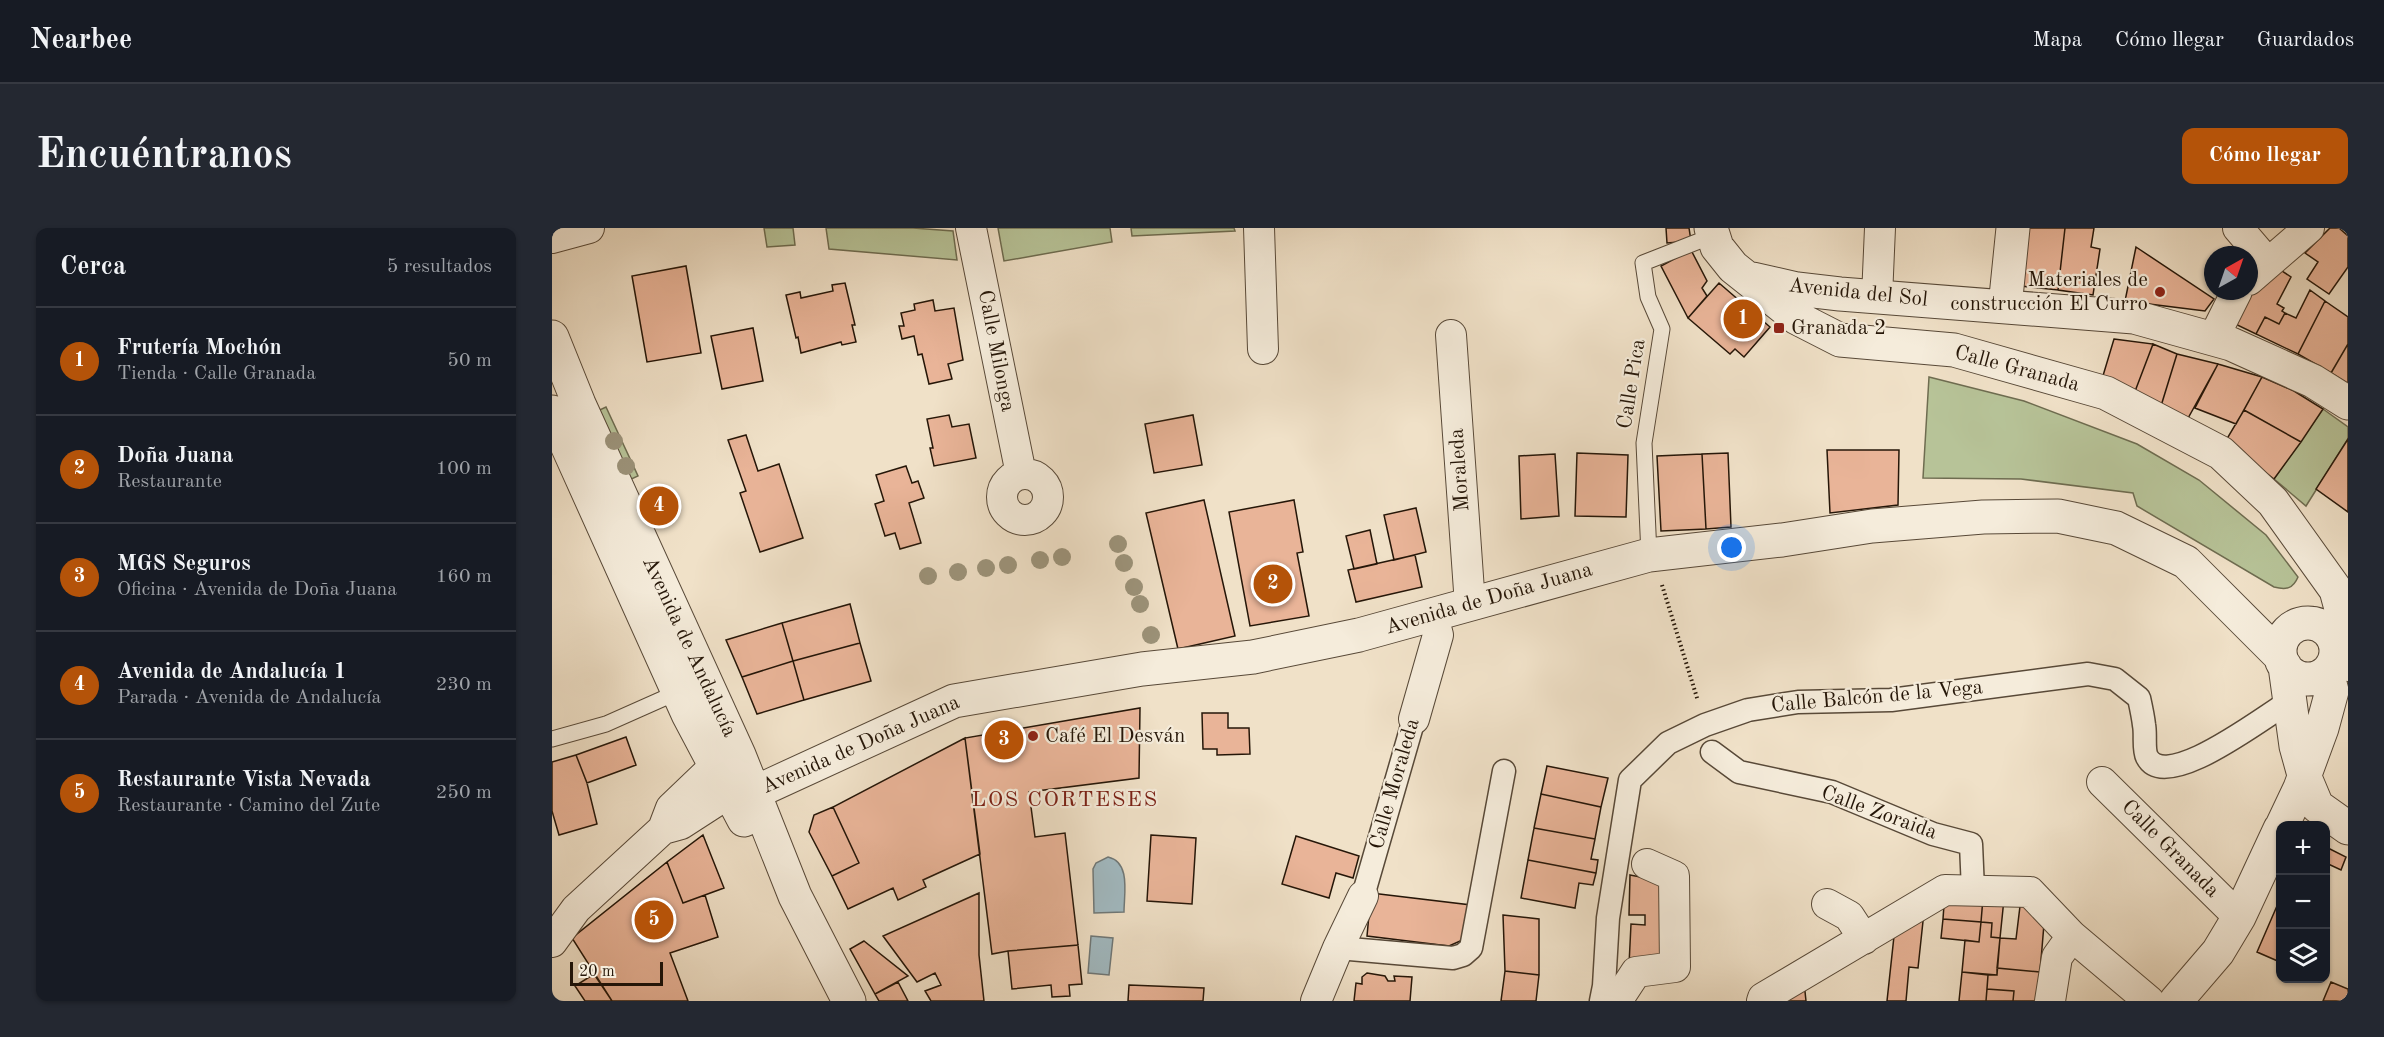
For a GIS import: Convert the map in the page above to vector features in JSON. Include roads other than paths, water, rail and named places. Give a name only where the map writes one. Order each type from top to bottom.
[{"type":"street","points":[[552,238],[589,228]]},
{"type":"street","name":"Calle Milonga","points":[[971,228],[1021,474]]},
{"type":"street","points":[[1259,228],[1263,349]]},
{"type":"street","points":[[1877,297],[1880,228]]},
{"type":"street","points":[[2005,307],[2013,228]]},
{"type":"street","points":[[2238,228],[2246,246]]},
{"type":"street","points":[[2258,271],[2309,228]]},
{"type":"street","name":"Calle Granada","points":[[1712,232],[1724,257],[1746,278],[1797,318],[1840,340],[1954,350],[2106,393],[2222,453],[2273,502],[2336,590],[2343,616],[2344,639],[2322,728],[2284,821]]},
{"type":"street","name":"Avenida del Sol","points":[[1746,278],[1797,289],[2134,318],[2231,344],[2313,381],[2348,403]]},
{"type":"street","points":[[2213,339],[2232,300]]},
{"type":"street","name":"Moraleda","points":[[1451,335],[1470,604]]},
{"type":"street","name":"Avenida de Andalucía","points":[[552,337],[589,426],[739,755],[733,788]]},
{"type":"street","name":"Avenida de Andalucía","points":[[552,412],[678,693],[733,788],[765,861],[795,896],[849,1001]]},
{"type":"street","points":[[572,457],[589,426]]},
{"type":"street","name":"Avenida de Doña Juana","points":[[733,788],[788,776],[954,701],[1142,669],[1253,657],[1359,635],[1470,604],[1782,540],[1872,526],[1983,517],[2058,516],[2116,528],[2186,562],[2238,614],[2290,644]]},
{"type":"street","name":"Calle Granada","points":[[2290,644],[2312,613],[2317,586],[2311,553]]},
{"type":"street","name":"Calle Moraleda","points":[[1316,1001],[1363,896],[1438,635],[1433,616]]},
{"type":"street","points":[[2290,644],[2291,673],[2300,678],[2319,677],[2337,661],[2328,631],[2313,623],[2290,644],[2289,702],[2304,775],[2317,806],[2348,828]]},
{"type":"street","name":"Avenida de Andalucía","points":[[650,632],[674,650],[740,786],[733,788]]},
{"type":"street","name":"Calle Balcón de la Vega","points":[[1601,1001],[1608,918],[1630,780],[1668,743],[1705,725],[1748,710],[1798,702],[1891,700],[2088,674],[2115,679],[2139,698],[2147,757],[2155,765],[2167,766],[2192,761],[2216,750],[2289,702]]},
{"type":"street","name":"Calle Zoraida","points":[[1712,752],[1739,772],[1832,792],[1933,834],[1971,844],[1974,890]]},
{"type":"street","points":[[1338,948],[1453,958],[1463,955],[1471,948],[1504,771]]},
{"type":"street","points":[[788,776],[777,800],[778,820],[799,872],[795,896]]},
{"type":"street","name":"Calle Granada","points":[[2102,782],[2239,917]]},
{"type":"street","points":[[552,942],[576,909],[663,829],[681,824],[733,788]]},
{"type":"street","name":"Calle Granada","points":[[2171,1000],[2218,952],[2239,917],[2276,838]]},
{"type":"street","points":[[1617,1001],[1636,972],[1675,967],[1674,876],[1647,864]]},
{"type":"street","points":[[1762,1001],[1763,998],[1945,890],[2030,892],[2072,936],[2171,1000]]},
{"type":"street","points":[[1827,904],[1849,916],[1864,939]]},
{"type":"street","points":[[2050,1001],[2057,957],[2072,936]]},
{"type":"lane","name":"Calle Pica","points":[[1655,567],[1644,443],[1662,329],[1648,297],[1642,263],[1712,232]]},
{"type":"lane","points":[[552,739],[606,724],[678,693]]},
{"type":"water","points":[[1108,857],[1120,865],[1123,872],[1124,912],[1094,913],[1093,869],[1096,863]]},
{"type":"water","points":[[1091,936],[1113,938],[1109,975],[1088,973]]},
{"type":"place","name":"Materiales de construcción El Curro","points":[[2160,292]]},
{"type":"place","name":"Frutería Mochón","points":[[1743,319]]},
{"type":"place","name":"Granada 2","points":[[1779,328]]},
{"type":"place","name":"Avenida de Andalucía 1","points":[[659,506]]},
{"type":"place","name":"Doña Juana","points":[[1273,584]]},
{"type":"place","name":"Café El Desván","points":[[1033,736]]},
{"type":"place","name":"MGS Seguros","points":[[1004,740]]},
{"type":"place","name":"Restaurante Vista Nevada","points":[[654,920]]},
{"type":"district","name":"LOS CORTESES","points":[[1065,800]]}]
